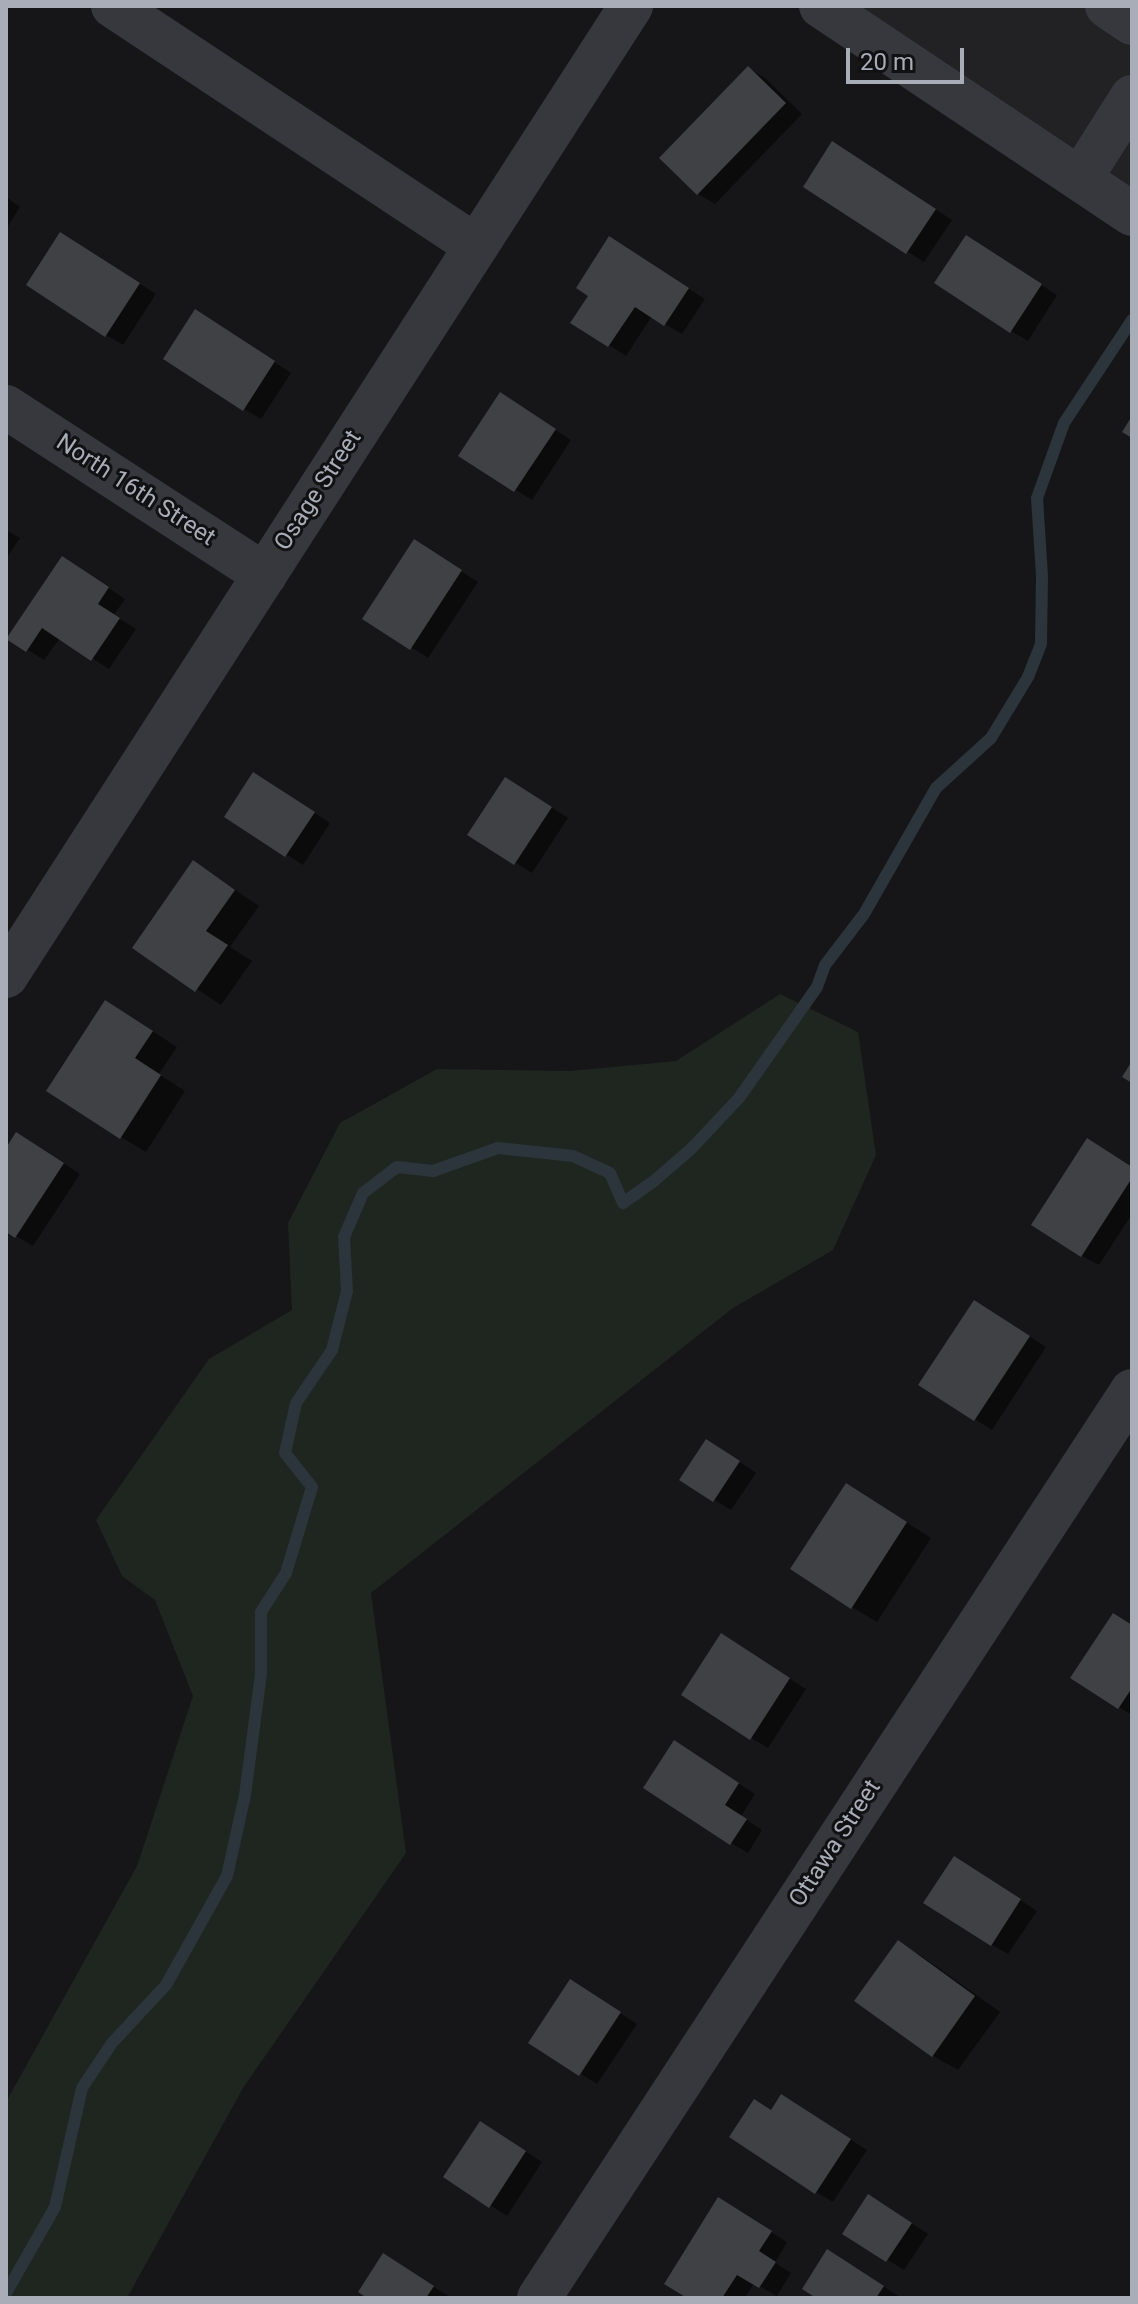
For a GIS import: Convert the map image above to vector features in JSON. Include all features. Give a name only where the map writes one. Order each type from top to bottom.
[{"type":"street","points":[[113,6],[476,246]]},
{"type":"street","name":"Osage Street","points":[[6,976],[631,6]]},
{"type":"street","points":[[1107,6],[1132,23]]},
{"type":"street","points":[[846,13],[1132,214]]},
{"type":"street","points":[[1080,179],[1132,97]]},
{"type":"street","name":"North 16th Street","points":[[6,407],[265,575]]},
{"type":"street","name":"Ottawa Street","points":[[539,2298],[1132,1391]]},
{"type":"shaded area","points":[[821,6],[1132,6],[1132,213]]},
{"type":"shaded area","points":[[780,994],[858,1032],[876,1155],[833,1250],[733,1308],[371,1593],[406,1853],[243,2088],[127,2298],[6,2298],[6,2102],[137,1866],[193,1696],[155,1600],[122,1576],[96,1520],[209,1359],[292,1310],[288,1223],[340,1123],[437,1069],[570,1071],[676,1061]]},
{"type":"building","points":[[748,66],[786,103],[697,195],[659,158]]},
{"type":"building","points":[[832,141],[936,209],[906,254],[803,187]]},
{"type":"building","points":[[60,232],[140,283],[105,337],[26,285]]},
{"type":"building","points":[[966,235],[1042,284],[1010,333],[934,283]]},
{"type":"building","points":[[609,236],[689,288],[664,326],[635,307],[608,347],[570,323],[588,296],[576,288]]},
{"type":"building","points":[[195,309],[275,361],[243,411],[163,359]]},
{"type":"building","points":[[500,392],[556,429],[514,492],[458,456]]},
{"type":"building","points":[[1132,416],[1132,438],[1122,432]]},
{"type":"building","points":[[414,539],[462,570],[410,650],[362,619]]},
{"type":"building","points":[[62,556],[109,587],[98,604],[120,618],[91,661],[42,628],[26,652],[6,639]]},
{"type":"building","points":[[253,772],[315,812],[285,857],[224,817]]},
{"type":"building","points":[[505,777],[552,807],[514,865],[467,835]]},
{"type":"building","points":[[193,860],[235,890],[206,931],[228,945],[195,992],[132,948]]},
{"type":"building","points":[[105,1000],[153,1031],[135,1058],[161,1075],[120,1139],[46,1091]]},
{"type":"building","points":[[1132,1061],[1132,1083],[1122,1077]]},
{"type":"building","points":[[16,1132],[64,1163],[15,1238],[6,1232],[6,1148]]},
{"type":"building","points":[[1087,1138],[1132,1167],[1132,1178],[1081,1257],[1031,1225]]},
{"type":"building","points":[[974,1300],[1030,1336],[974,1421],[918,1385]]},
{"type":"building","points":[[706,1439],[740,1461],[713,1502],[679,1480]]},
{"type":"building","points":[[846,1483],[907,1522],[851,1609],[790,1569]]},
{"type":"building","points":[[1113,1613],[1132,1625],[1132,1688],[1118,1709],[1070,1678]]},
{"type":"building","points":[[721,1633],[790,1678],[750,1740],[681,1695]]},
{"type":"building","points":[[674,1740],[739,1783],[725,1805],[747,1819],[730,1845],[643,1788]]},
{"type":"building","points":[[954,1856],[1021,1899],[991,1946],[923,1903]]},
{"type":"building","points":[[898,1940],[975,1996],[932,2057],[854,2001]]},
{"type":"building","points":[[570,1979],[621,2012],[579,2076],[528,2043]]},
{"type":"building","points":[[781,2094],[851,2139],[815,2194],[729,2137],[754,2099],[771,2110]]},
{"type":"building","points":[[480,2121],[526,2151],[489,2208],[443,2177]]},
{"type":"building","points":[[868,2194],[912,2223],[886,2262],[842,2234]]},
{"type":"building","points":[[718,2197],[772,2231],[759,2251],[776,2262],[759,2288],[737,2275],[722,2298],[687,2298],[664,2284]]},
{"type":"building","points":[[827,2249],[884,2286],[876,2298],[816,2298],[802,2289]]},
{"type":"building","points":[[383,2253],[434,2286],[426,2298],[367,2298],[358,2292]]},
{"type":"waterway","points":[[6,2293],[55,2207],[82,2088],[112,2043],[166,1985],[227,1876],[245,1795],[261,1674],[261,1612],[286,1573],[312,1487],[285,1453],[296,1403],[332,1350],[347,1291],[344,1237],[363,1193],[397,1167],[433,1171],[498,1148],[573,1156],[610,1173],[623,1203],[691,1149],[739,1098],[817,987],[825,965],[864,914],[936,788],[991,738],[1028,677],[1041,644],[1042,576],[1037,498],[1064,423],[1132,320]]}]
